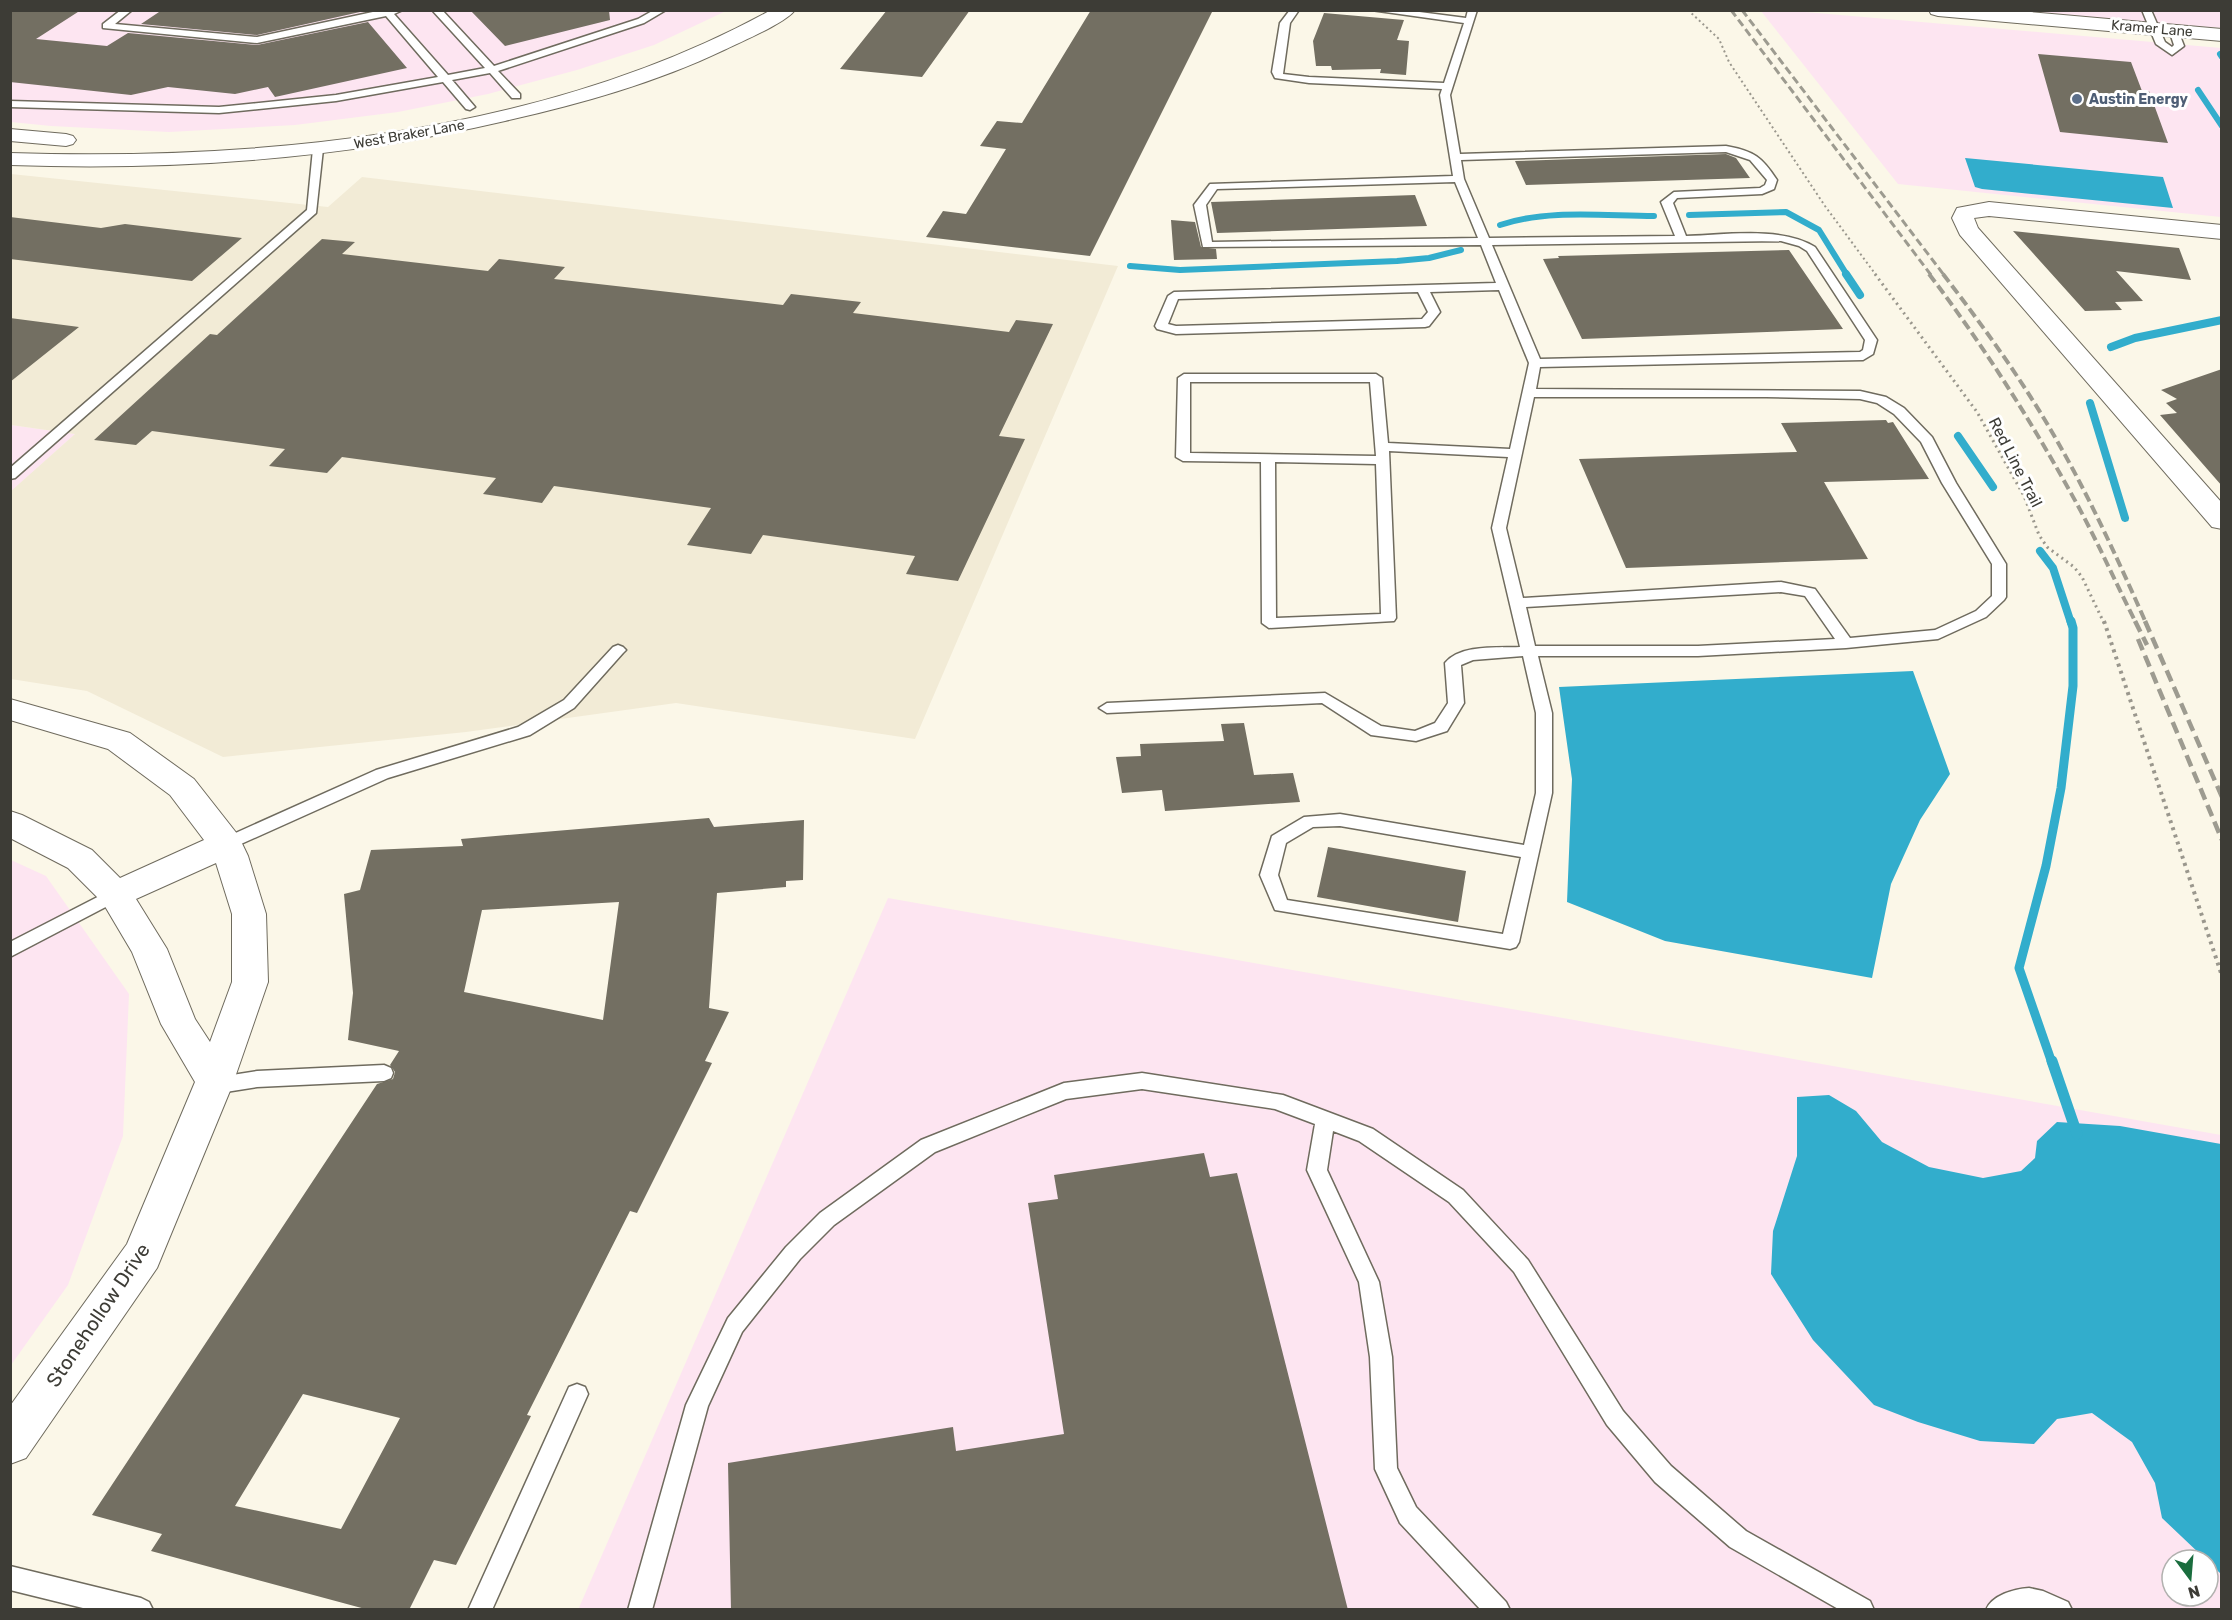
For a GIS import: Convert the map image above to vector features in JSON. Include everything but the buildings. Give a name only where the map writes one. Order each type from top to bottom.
[{"type":"street","name":"West Braker Lane","points":[[10,159],[188,160],[318,149],[382,140],[487,120],[603,90],[670,68],[746,34],[786,10]]},
{"type":"street","name":"Kramer Lane","points":[[1938,10],[2026,14],[2222,35]]},
{"type":"street","points":[[679,42],[699,34]]},
{"type":"street","name":"West Braker Lane","points":[[10,135],[108,142],[281,135],[376,123],[470,107],[594,74],[627,62]]},
{"type":"street","points":[[516,96],[532,109]]},
{"type":"street","points":[[470,107],[487,120]]},
{"type":"street","points":[[2222,232],[1989,209],[1972,210],[1965,213],[1963,218],[1968,230],[2222,521]]},
{"type":"street","name":"Stonehollow Drive","points":[[10,709],[119,741],[182,787],[226,844],[249,914],[250,982],[214,1083],[143,1255],[10,1443]]},
{"type":"street","points":[[10,823],[80,860],[115,894],[149,949],[179,1024],[214,1083]]},
{"type":"street","points":[[115,894],[226,844]]},
{"type":"lane","points":[[128,10],[106,26],[257,40],[399,10]]},
{"type":"lane","points":[[436,10],[516,96]]},
{"type":"lane","points":[[10,104],[219,110],[336,98],[492,70],[641,21],[662,10]]},
{"type":"lane","points":[[1294,10],[1285,23],[1277,72],[1279,76],[1309,80],[1448,86]]},
{"type":"lane","points":[[1376,10],[1472,16],[1445,95],[1458,179],[1535,363],[1499,528],[1544,713],[1544,794],[1509,942],[1281,905],[1269,875],[1278,840],[1310,821],[1340,820],[1530,852]]},
{"type":"lane","points":[[2146,10],[2154,28]]},
{"type":"lane","points":[[387,12],[470,107]]},
{"type":"lane","points":[[10,475],[312,211],[318,149]]},
{"type":"lane","points":[[1455,157],[1726,149],[1747,152],[1757,159],[1772,180],[1770,187],[1762,191],[1690,193],[1674,195],[1667,202],[1682,239]]},
{"type":"lane","points":[[1458,179],[1214,186],[1200,205],[1207,244],[1781,238],[1803,244],[1811,249],[1871,340],[1869,351],[1863,356],[1535,363]]},
{"type":"lane","points":[[1422,288],[1434,312],[1425,323],[1176,330],[1161,326],[1174,296],[1422,288],[1503,286]]},
{"type":"lane","points":[[1268,458],[1269,623],[1389,618],[1382,454],[1376,378],[1184,378],[1183,457],[1268,458],[1382,454],[1515,453]]},
{"type":"lane","points":[[1107,708],[1324,698],[1377,731],[1416,736],[1441,727],[1456,703],[1453,663],[1470,655],[1529,651],[1698,651],[1846,643],[1938,634],[1981,614],[1999,597],[1999,564],[1949,483],[1927,441],[1899,411],[1881,400],[1860,395],[1527,393]]},
{"type":"lane","points":[[1517,603],[1781,587],[1810,592],[1846,643]]},
{"type":"lane","points":[[226,844],[382,774],[524,731],[569,704],[618,650]]},
{"type":"lane","points":[[10,950],[115,894]]},
{"type":"lane","points":[[214,1083],[384,1073]]},
{"type":"lane","points":[[640,1610],[697,1405],[735,1325],[793,1253],[826,1219],[928,1146],[1064,1091],[1142,1082],[1276,1101],[1366,1135],[1456,1196],[1521,1266],[1615,1418],[1663,1474],[1738,1539],[1863,1609]]},
{"type":"lane","points":[[1325,1120],[1317,1170],[1369,1282],[1381,1357],[1386,1469],[1408,1515],[1498,1610]]},
{"type":"lane","points":[[480,1610],[577,1394]]},
{"type":"lane","points":[[10,1578],[141,1610]]},
{"type":"lane","points":[[1998,1610],[2017,1600],[2042,1601],[2060,1610]]},
{"type":"path","name":"Red Line Trail","points":[[1688,10],[1719,37],[1727,50],[1729,62],[1825,206],[1977,412],[2024,496],[2039,535],[2047,546],[2082,577],[2105,624],[2222,976]]},
{"type":"shaded area","points":[[11,11],[726,11],[654,45],[577,70],[488,94],[398,112],[295,125],[169,132],[11,122]]},
{"type":"shaded area","points":[[1761,11],[1794,11],[2221,48],[2221,217],[1898,184]]},
{"type":"shaded area","points":[[2007,11],[2221,11],[2221,28]]},
{"type":"shaded area","points":[[11,174],[328,207],[362,177],[1118,266],[915,739],[676,703],[466,732],[223,757],[87,691],[11,679],[10,492],[75,434],[11,425]]},
{"type":"shaded area","points":[[11,425],[75,434],[11,492]]},
{"type":"shaded area","points":[[11,860],[46,876],[129,994],[123,1136],[68,1285],[11,1365]]},
{"type":"shaded area","points":[[888,898],[2221,1135],[2221,1609],[578,1610]]},
{"type":"water","points":[[1965,158],[2163,177],[2173,208],[1982,189],[1975,187]]},
{"type":"water","points":[[1913,671],[1950,774],[1920,820],[1891,884],[1872,978],[1665,941],[1567,902],[1572,779],[1559,687]]},
{"type":"water","points":[[1829,1095],[1856,1111],[1882,1142],[1929,1167],[1983,1178],[2021,1171],[2035,1158],[2037,1141],[2057,1122],[2120,1126],[2221,1144],[2221,1574],[2220,1548],[2194,1548],[2162,1518],[2155,1483],[2132,1442],[2092,1413],[2057,1419],[2034,1444],[1980,1441],[1918,1422],[1874,1405],[1813,1340],[1771,1274],[1773,1231],[1797,1156],[1797,1097]]},
{"type":"waterway","points":[[2198,90],[2222,126]]},
{"type":"waterway","points":[[1689,215],[1786,212],[1819,230],[1847,275]]},
{"type":"waterway","points":[[1500,225],[1518,220],[1557,215],[1654,216]]},
{"type":"waterway","points":[[1130,266],[1180,270],[1397,261],[1429,258],[1461,250]]},
{"type":"waterway","points":[[1846,274],[1860,295]]},
{"type":"waterway","points":[[2111,347],[2135,338],[2222,320]]},
{"type":"waterway","points":[[2090,403],[2125,518]]},
{"type":"waterway","points":[[1958,436],[1993,487]]},
{"type":"waterway","points":[[2040,551],[2053,568],[2071,623]]},
{"type":"waterway","points":[[2052,1063],[2019,968],[2046,866],[2061,788],[2073,686],[2071,621]]},
{"type":"waterway","points":[[2052,1061],[2077,1134]]},
{"type":"railway","points":[[1731,10],[1931,275]]},
{"type":"railway","points":[[1742,10],[1944,275]]},
{"type":"railway","points":[[1929,274],[1988,357],[2043,444],[2085,519],[2136,623]]},
{"type":"railway","points":[[1943,274],[2002,354],[2056,439],[2092,507],[2146,623]]},
{"type":"railway","points":[[2145,621],[2222,797]]},
{"type":"railway","points":[[2136,623],[2147,645]]},
{"type":"railway","points":[[2138,639],[2222,840]]},
{"type":"place","name":"Austin Energy","points":[[2077,99]]}]
